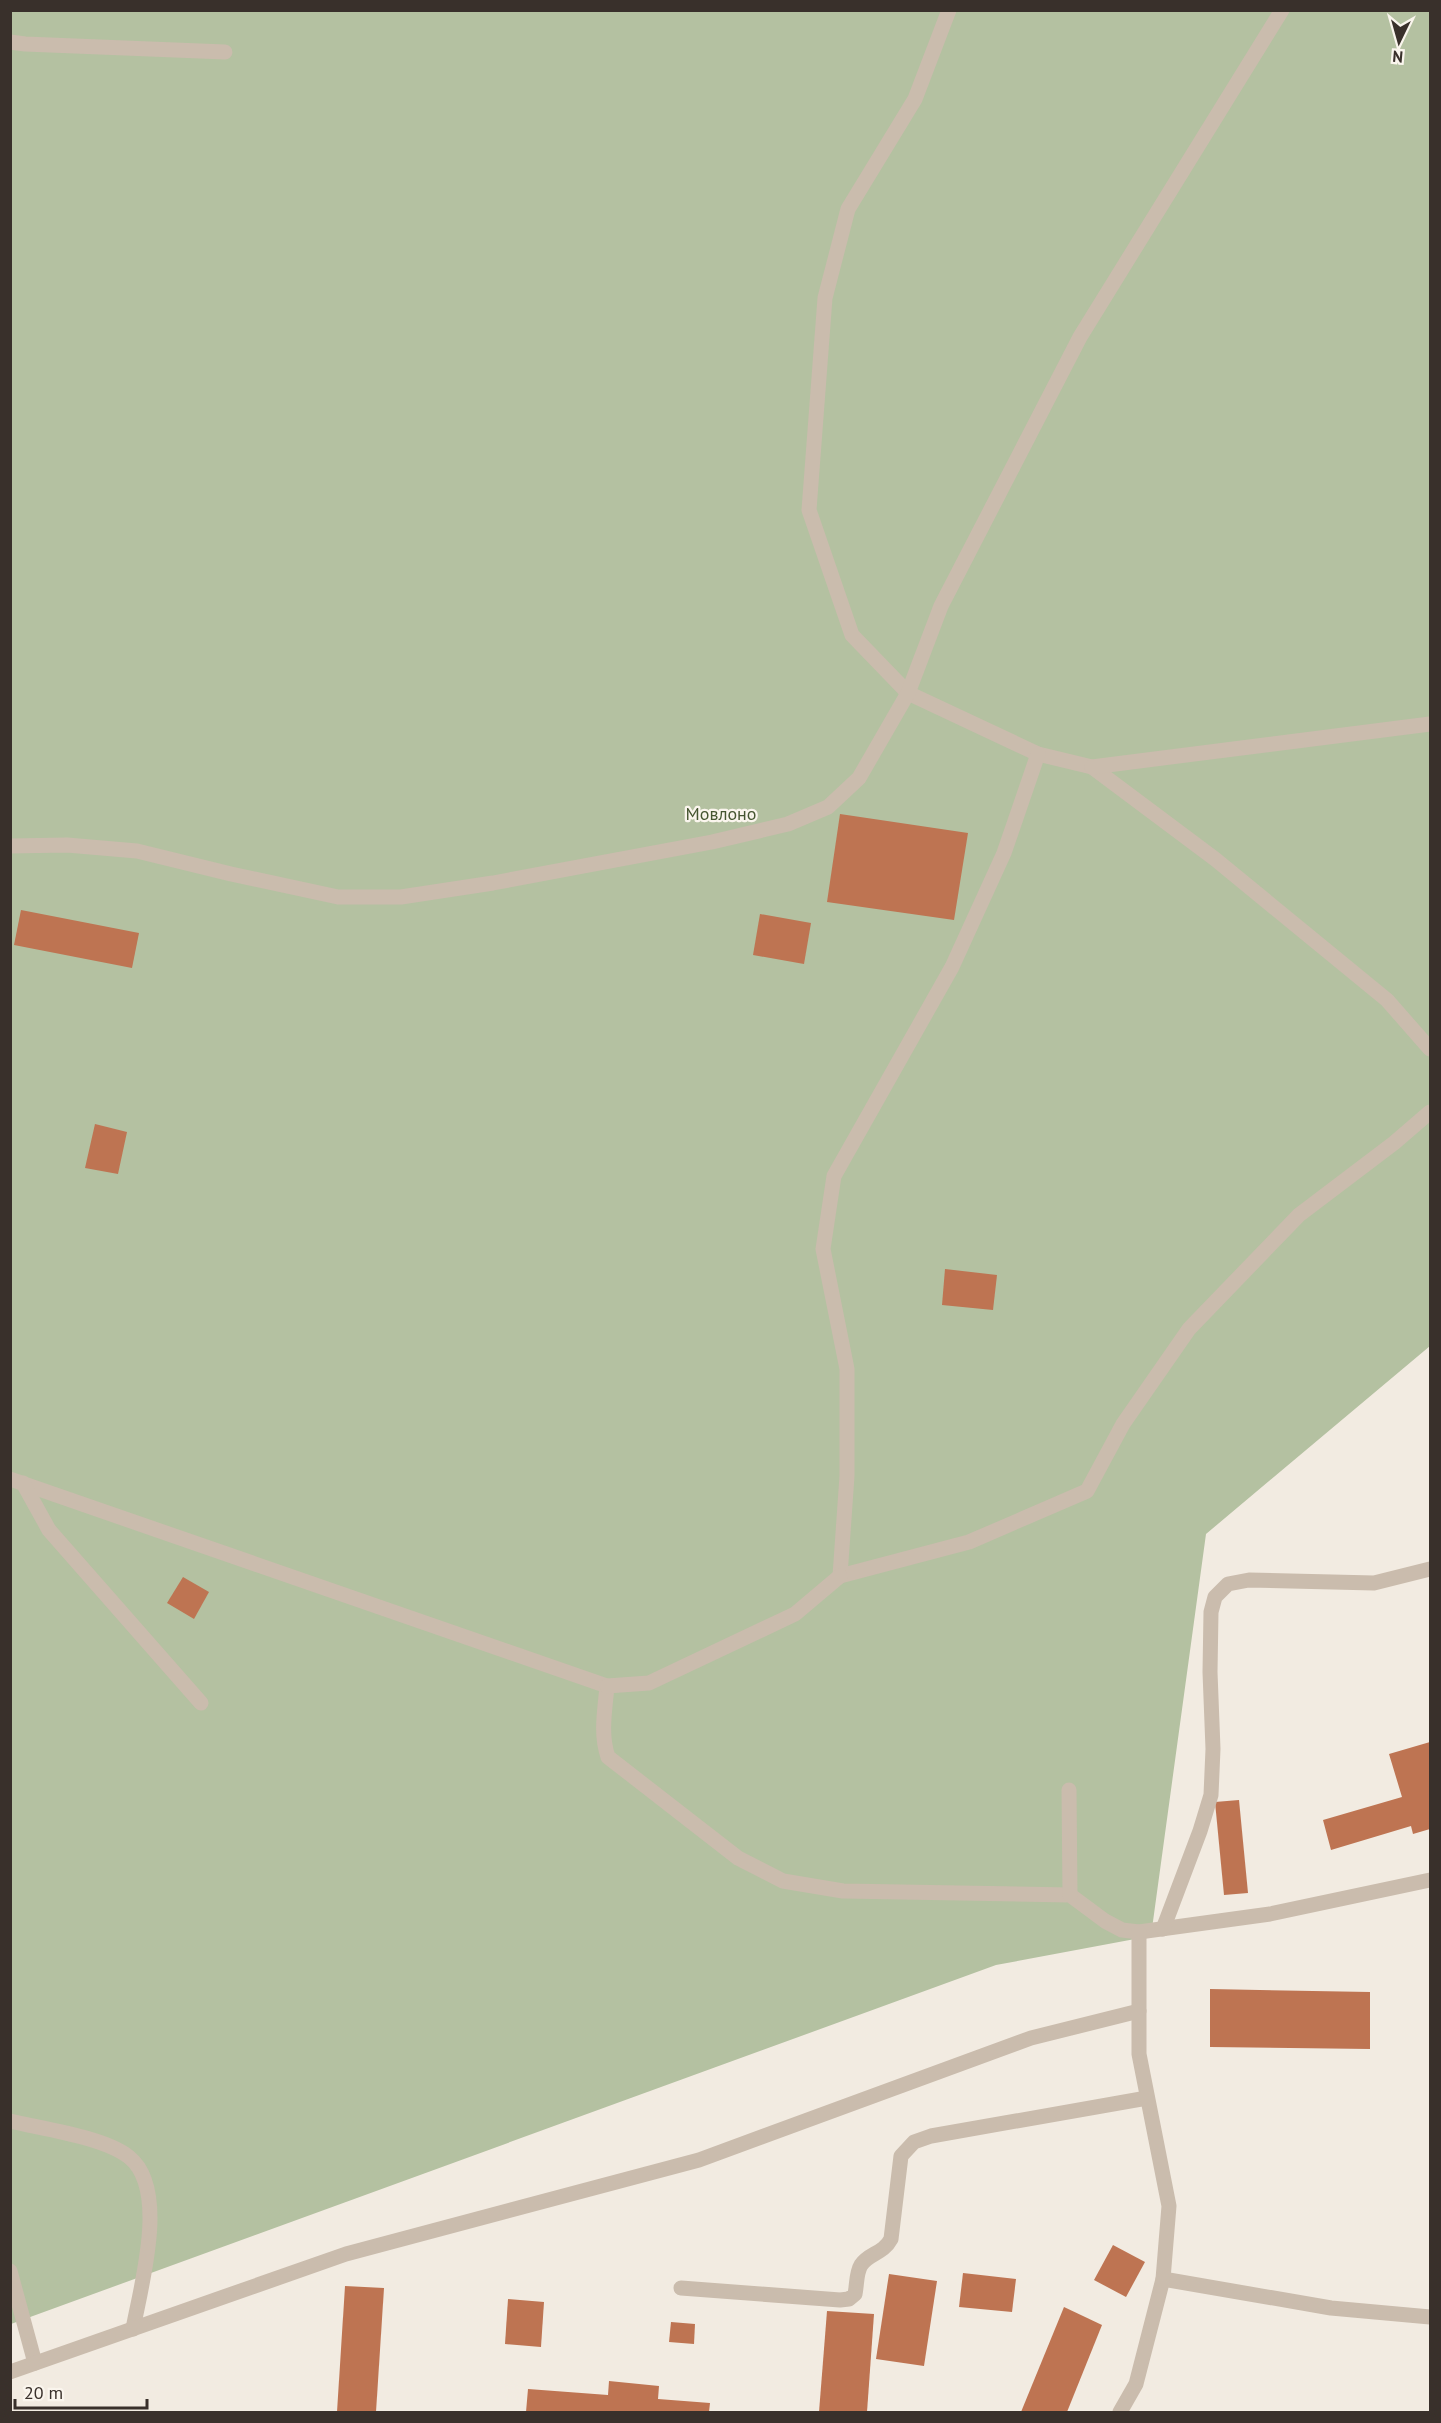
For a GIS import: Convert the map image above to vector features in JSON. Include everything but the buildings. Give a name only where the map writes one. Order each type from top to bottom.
[{"type":"street","points":[[949,10],[915,99],[848,209],[825,298],[808,510],[852,634],[908,693],[1038,754],[1092,767],[1431,724]]},
{"type":"street","points":[[10,846],[67,845],[137,851],[338,897],[401,897],[493,883],[712,842],[788,824],[828,807],[859,778],[908,693],[941,606],[1080,337],[1282,10]]},
{"type":"street","points":[[10,42],[225,52]]},
{"type":"street","points":[[840,1575],[847,1476],[847,1369],[823,1249],[834,1176],[952,967],[1004,853],[1038,754]]},
{"type":"street","points":[[1092,767],[1215,859],[1388,1000],[1431,1049]]},
{"type":"street","points":[[17,1481],[607,1686],[649,1683],[795,1614],[840,1575],[969,1542],[1087,1491],[1123,1424],[1189,1329],[1299,1215],[1431,1112]]},
{"type":"street","points":[[17,1481],[49,1530],[201,1703]]},
{"type":"street","points":[[1163,1929],[1211,1795],[1213,1749],[1210,1612],[1215,1597],[1228,1584],[1250,1580],[1374,1583],[1431,1569]]},
{"type":"street","points":[[607,1686],[603,1737],[608,1757],[738,1858],[783,1881],[843,1891],[1070,1895],[1105,1921],[1122,1930],[1139,1932],[1270,1914],[1431,1880]]},
{"type":"street","points":[[1069,1790],[1070,1895]]},
{"type":"street","points":[[1120,2412],[1136,2384],[1163,2279],[1169,2206],[1138,2054],[1139,1932]]},
{"type":"street","points":[[10,2372],[346,2254],[699,2160],[1031,2038],[1139,2011]]},
{"type":"street","points":[[681,2288],[849,2299],[855,2294],[862,2263],[887,2247],[891,2239],[901,2156],[914,2142],[931,2136],[1148,2098]]},
{"type":"street","points":[[10,2121],[99,2142],[129,2157],[147,2180],[151,2226],[133,2329]]},
{"type":"street","points":[[10,2271],[35,2363]]},
{"type":"street","points":[[1163,2279],[1331,2308],[1431,2317]]},
{"type":"green space","name":"Мовлоно","points":[[11,11],[1430,11],[1430,1346],[1206,1534],[1151,1936],[996,1965],[11,2324]]}]
